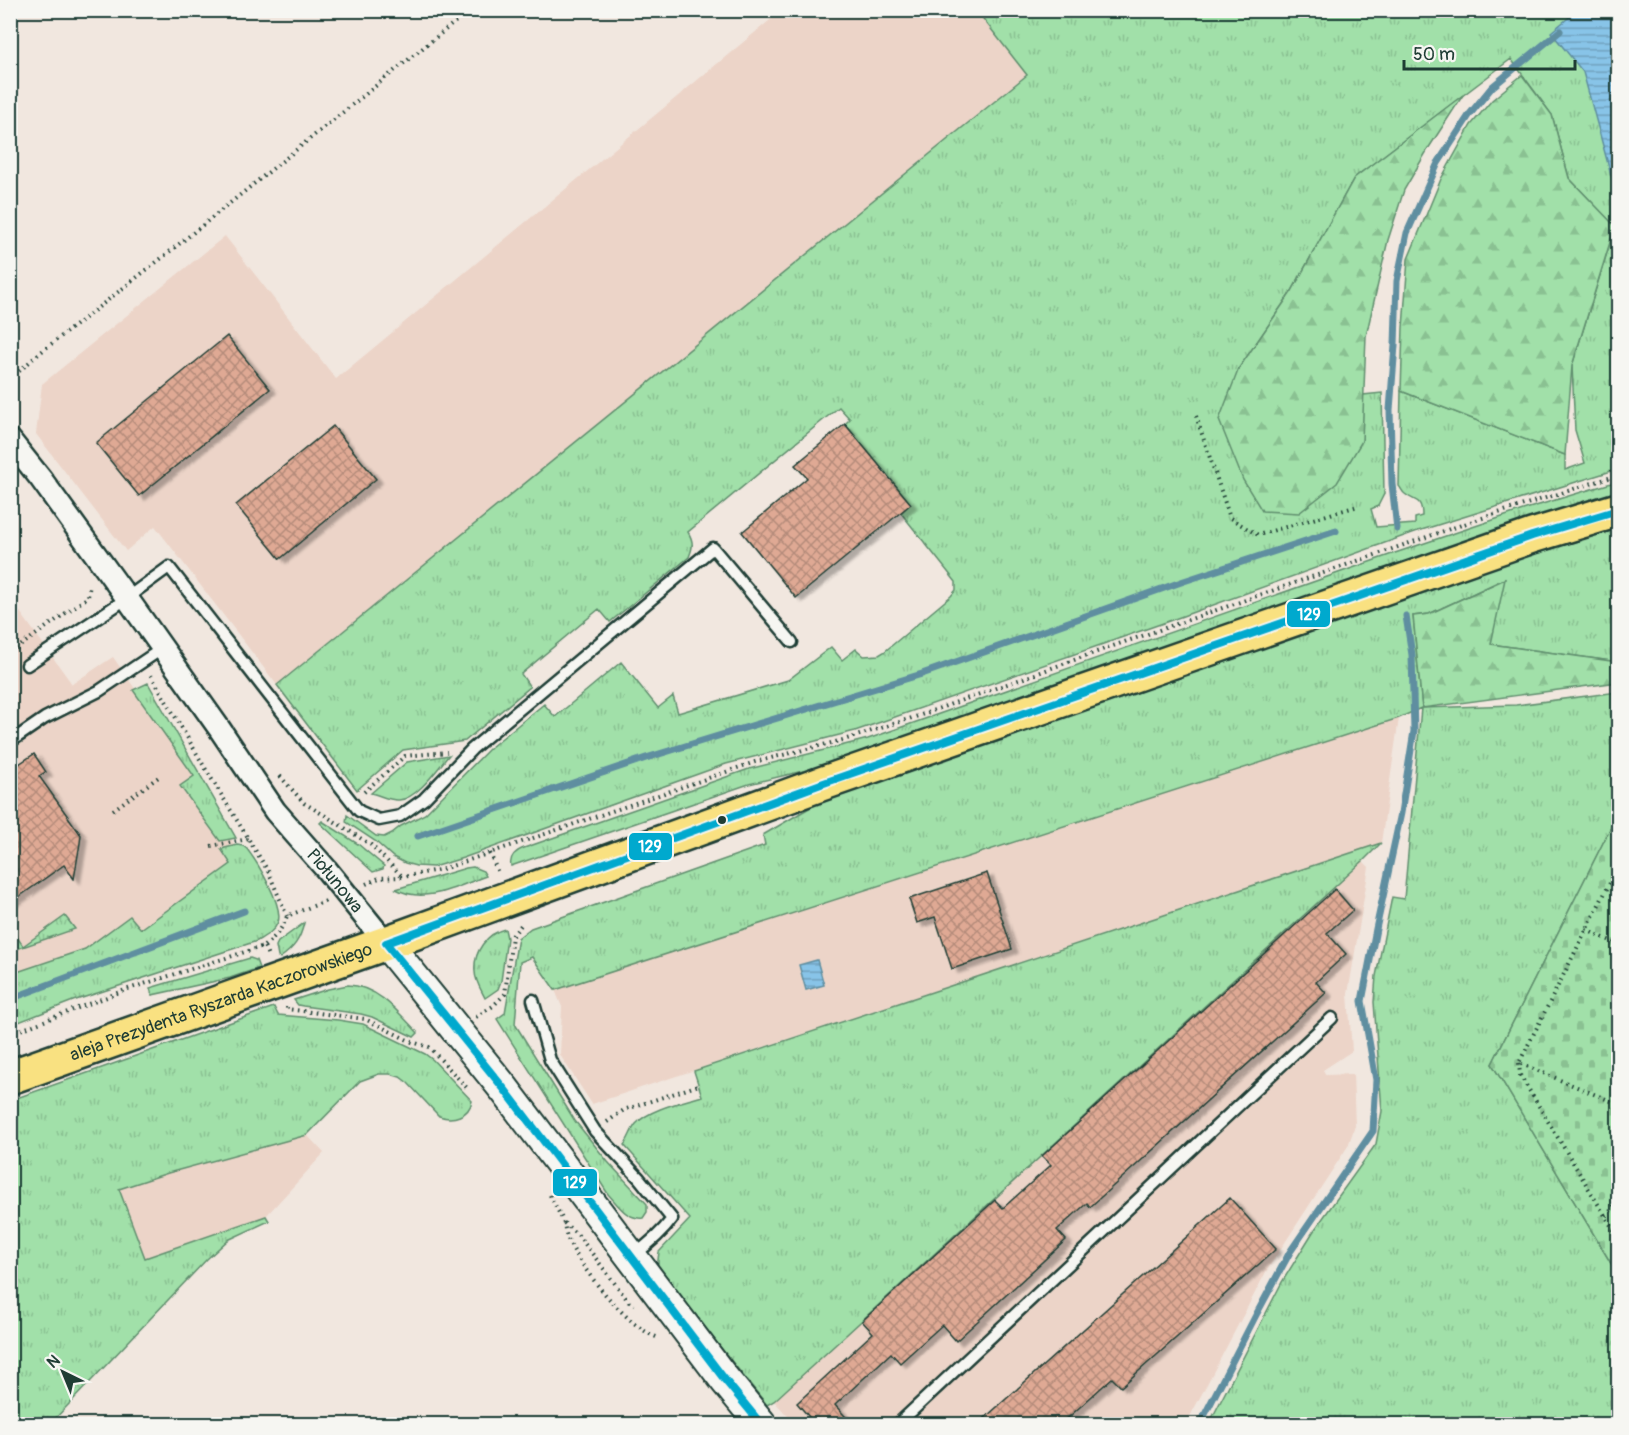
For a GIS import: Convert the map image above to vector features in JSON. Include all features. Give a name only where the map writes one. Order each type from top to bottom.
[{"type":"main road","name":"aleja Prezydenta Ryszarda Kaczorowskiego","points":[[10,1077],[821,784],[1532,536],[1618,510]]},
{"type":"street","name":"Piołunowa","points":[[10,440],[127,598],[275,812],[326,869],[505,1090],[761,1425]]},
{"type":"lane","points":[[27,666],[169,567],[359,811],[379,820],[400,816],[424,799],[472,749],[713,549],[792,642]]},
{"type":"lane","points":[[10,742],[45,717],[99,691],[162,648]]},
{"type":"lane","points":[[533,1000],[550,1060],[594,1131],[639,1178],[672,1219],[652,1242],[631,1257]]},
{"type":"lane","points":[[898,1425],[1332,1018]]},
{"type":"path","points":[[10,379],[470,10]]},
{"type":"path","points":[[1196,416],[1230,518],[1258,535],[1358,506]]},
{"type":"path","points":[[379,878],[403,877],[443,869],[755,762],[847,739],[918,716],[1460,526],[1618,475]]},
{"type":"path","points":[[16,650],[88,597],[91,587]]},
{"type":"path","points":[[10,1034],[125,990],[264,946],[284,926],[287,916],[268,871],[154,680]]},
{"type":"path","points":[[334,821],[339,813],[405,756],[472,749]]},
{"type":"path","points":[[279,775],[304,803],[371,845],[403,877]]},
{"type":"path","points":[[113,810],[160,776]]},
{"type":"path","points":[[211,846],[248,839]]},
{"type":"path","points":[[1618,867],[1519,1063],[1520,1074],[1618,1237]]},
{"type":"path","points":[[287,916],[304,910]]},
{"type":"path","points":[[492,1006],[505,994],[512,936],[518,927]]},
{"type":"path","points":[[1586,930],[1618,944]]},
{"type":"path","points":[[264,946],[271,964]]},
{"type":"path","points":[[285,1003],[287,1009],[365,1019],[412,1042],[429,1047],[476,1098]]},
{"type":"path","points":[[1519,1063],[1618,1104]]},
{"type":"path","points":[[594,1131],[624,1110],[699,1085]]},
{"type":"path","points":[[545,1186],[564,1222],[567,1237],[578,1257],[618,1310],[651,1336],[662,1339]]},
{"type":"path","points":[[1606,1216],[1617,1201],[1618,1194]]},
{"type":"shaded area","points":[[781,11],[977,11],[1028,75],[277,685],[155,526],[126,551],[36,434],[42,384],[225,236],[336,379]]},
{"type":"shaded area","points":[[10,598],[72,684],[113,657],[195,775],[246,865],[152,930],[10,978]]},
{"type":"shaded area","points":[[1399,718],[1381,843],[592,1104],[560,1055],[562,1007],[555,990]]},
{"type":"shaded area","points":[[1363,861],[1369,867],[1348,994],[1352,1051],[1323,1070],[1326,1075],[1353,1074],[1355,1126],[1348,1146],[1267,1270],[1186,1424],[795,1424],[774,1401]]},
{"type":"shaded area","points":[[307,1135],[324,1153],[266,1216],[145,1258],[119,1189],[168,1173]]},
{"type":"green space","points":[[977,11],[1618,11],[1618,469],[1415,532],[855,731],[726,764],[433,867],[416,866],[393,857],[375,841],[346,822],[347,815],[376,836],[384,837],[425,814],[491,747],[544,704],[555,717],[621,662],[658,708],[673,696],[678,713],[788,680],[831,647],[842,660],[856,649],[864,656],[879,655],[951,596],[956,590],[956,582],[901,513],[910,504],[845,424],[850,419],[839,407],[688,532],[692,545],[689,557],[610,622],[599,609],[521,674],[530,687],[465,741],[403,750],[357,790],[277,685],[1027,75]],"holes":[[[1511,59],[1552,115],[1569,178],[1615,227],[1572,366],[1575,430],[1585,463],[1565,470],[1565,455],[1401,391],[1399,486],[1404,493],[1419,503],[1422,516],[1415,518],[1415,524],[1376,527],[1371,509],[1378,506],[1384,494],[1382,393],[1363,395],[1362,441],[1239,368],[1292,291],[1354,178]]]},
{"type":"green space","points":[[1522,75],[1552,115],[1569,178],[1615,226],[1572,366],[1565,455],[1401,391],[1408,259],[1441,179],[1471,125],[1492,100]]},
{"type":"green space","points":[[1463,95],[1404,190],[1388,240],[1366,336],[1362,441],[1337,483],[1299,513],[1262,511],[1243,480],[1219,420],[1239,368],[1292,291],[1354,178]]},
{"type":"green space","points":[[1618,481],[1618,496],[832,764],[749,784],[511,866],[514,855],[524,848],[749,769],[868,739],[1395,553]]},
{"type":"green space","points":[[1618,527],[1618,662],[1490,644],[1504,579],[1429,614],[1413,616],[1422,708],[1516,705],[1618,692],[1618,813],[1492,1064],[1618,1275],[1618,1424],[1209,1424],[1282,1282],[1313,1232],[1376,1144],[1382,1111],[1374,1002],[1376,976],[1392,897],[1404,899],[1421,708],[1399,718],[555,990],[532,957],[520,962],[515,1024],[575,1121],[608,1162],[647,1204],[647,1212],[643,1218],[632,1217],[608,1194],[497,1019],[505,1013],[518,938],[531,928],[765,845],[763,835],[816,804],[1506,561]]},
{"type":"green space","points":[[1505,579],[1491,644],[1618,662],[1618,682],[1422,708],[1413,616],[1429,614]]},
{"type":"green space","points":[[148,683],[236,838],[220,841],[180,786],[194,776],[133,690]]},
{"type":"green space","points":[[449,755],[420,789],[406,798],[392,800],[371,793],[407,762]]},
{"type":"green space","points":[[1618,813],[1618,1275],[1492,1064]]},
{"type":"green space","points":[[322,821],[358,844],[384,866],[383,869],[373,872],[320,823]]},
{"type":"green space","points":[[1381,843],[774,1401],[767,1405],[658,1270],[659,1252],[690,1219],[624,1145],[634,1126],[649,1114],[702,1096],[694,1071]]},
{"type":"green space","points":[[237,845],[247,849],[263,874],[277,906],[278,922],[269,933],[257,941],[73,1001],[11,1025],[11,974],[85,949],[130,916],[141,929],[231,864],[221,849]]},
{"type":"green space","points":[[473,867],[483,871],[486,876],[430,895],[418,895],[396,889],[466,868]]},
{"type":"green space","points":[[65,916],[75,929],[11,951],[13,931],[23,946]]},
{"type":"green space","points":[[304,923],[301,934],[293,947],[280,958],[278,957],[276,946],[278,942]]},
{"type":"green space","points":[[505,929],[507,938],[501,981],[498,989],[485,998],[475,975],[476,957],[487,939]]},
{"type":"green space","points":[[250,958],[256,960],[259,968],[230,978],[152,995],[150,988]]},
{"type":"green space","points":[[348,985],[369,990],[378,995],[418,1033],[414,1037],[372,1017],[298,1005],[294,1000]]},
{"type":"green space","points":[[274,1007],[278,1015],[363,1024],[425,1054],[472,1101],[468,1110],[460,1116],[450,1118],[439,1116],[400,1077],[379,1074],[360,1081],[307,1135],[168,1173],[119,1189],[145,1258],[266,1216],[269,1221],[228,1240],[207,1259],[50,1424],[11,1424],[11,1100]]},
{"type":"water","points":[[1578,10],[1615,11],[1618,15],[1618,201],[1583,72],[1551,32]]},
{"type":"water","points":[[817,960],[824,985],[806,990],[799,965]]},
{"type":"building","points":[[227,336],[270,389],[139,496],[96,443]]},
{"type":"building","points":[[845,424],[911,504],[796,598],[742,532],[807,478],[795,465]]},
{"type":"building","points":[[333,426],[376,479],[280,559],[236,505]]},
{"type":"building","points":[[34,754],[46,772],[39,776],[81,835],[80,843],[74,879],[64,865],[10,903],[10,770]]},
{"type":"building","points":[[987,873],[1012,949],[952,969],[935,917],[917,923],[909,899]]},
{"type":"building","points":[[1335,889],[1353,910],[1327,933],[1346,954],[1316,982],[1326,993],[1090,1207],[1087,1203],[1057,1230],[1066,1240],[956,1341],[942,1325],[900,1363],[891,1353],[835,1405],[853,1425],[816,1425],[797,1403],[873,1333],[862,1321],[995,1200],[1003,1208],[1051,1165],[1042,1156]]},
{"type":"building","points":[[1230,1198],[1276,1249],[1121,1387],[1112,1378],[1060,1425],[977,1425]]},
{"type":"waterway","points":[[1397,529],[1392,484],[1390,410],[1397,281],[1407,233],[1438,163],[1470,114],[1492,87],[1560,31]]},
{"type":"waterway","points":[[418,836],[646,758],[922,674],[1184,581],[1336,531]]},
{"type":"waterway","points":[[1200,1424],[1290,1252],[1373,1131],[1376,1080],[1362,1001],[1401,813],[1414,731],[1412,655],[1406,616]]},
{"type":"waterway","points":[[10,999],[244,911]]},
{"type":"transit line","name":"129","points":[[386,943],[821,784],[1532,536],[1618,510]]},
{"type":"transit line","name":"129","points":[[386,943],[505,1090],[725,1380],[761,1424]]}]
